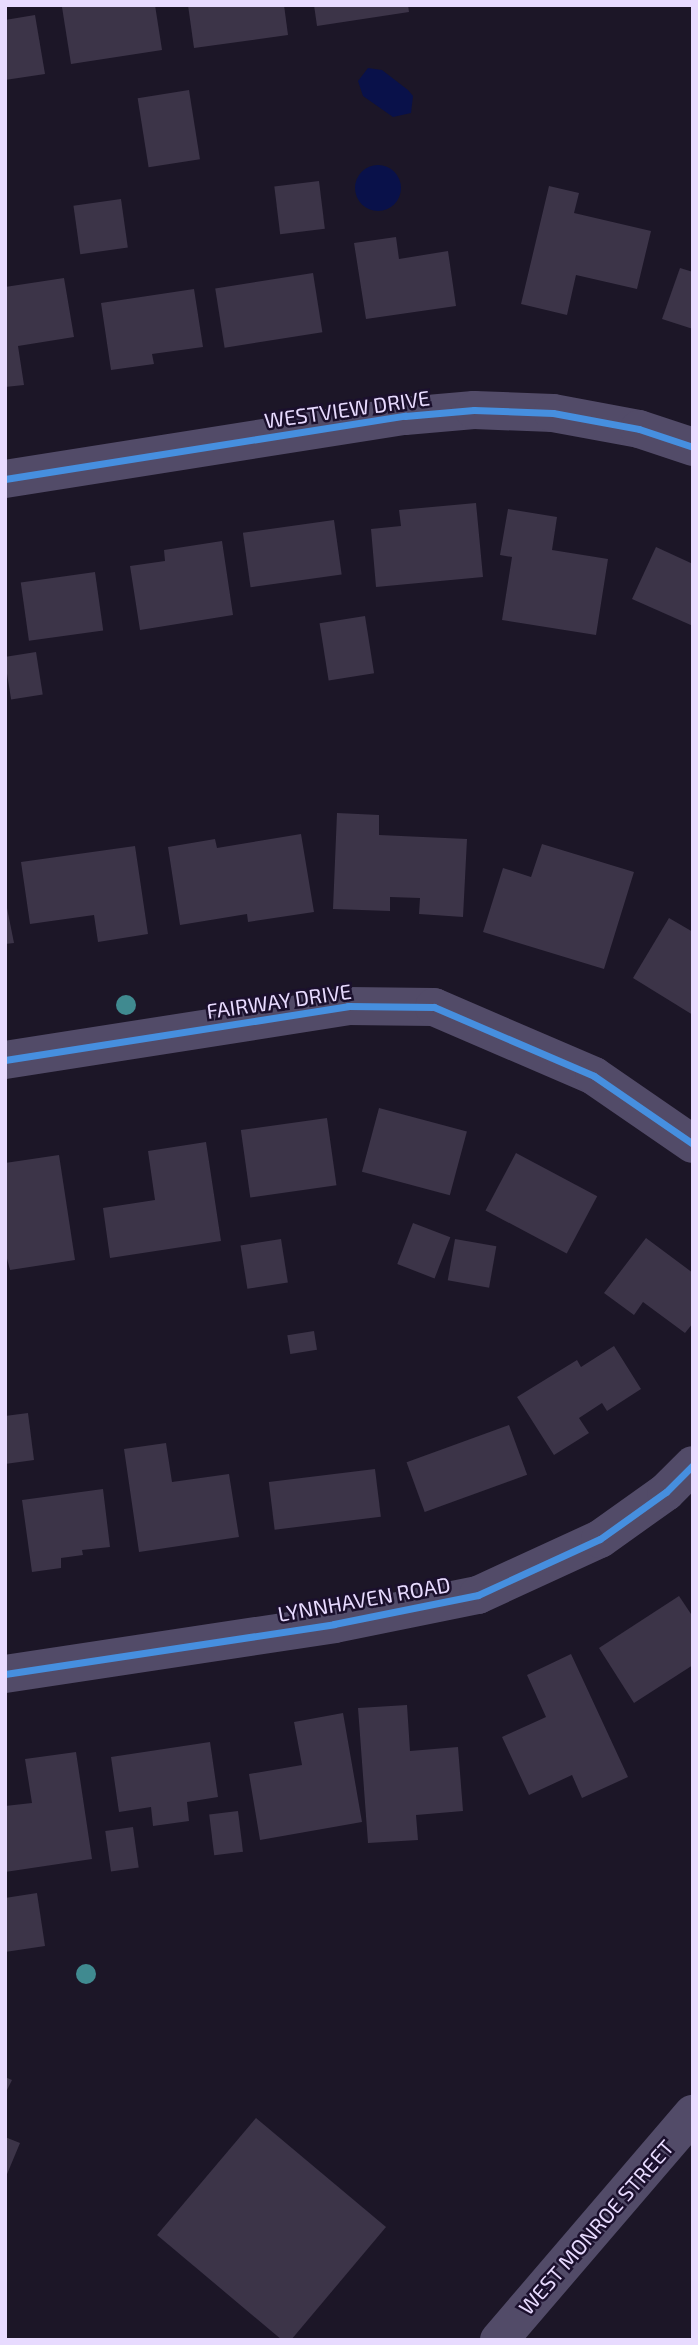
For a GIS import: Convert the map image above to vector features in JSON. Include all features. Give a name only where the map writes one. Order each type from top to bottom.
[{"type":"street","name":"WESTVIEW DRIVE","points":[[5,479],[405,416],[474,410],[553,413],[639,429],[693,447]]},
{"type":"street","name":"FAIRWAY DRIVE","points":[[5,1060],[348,1006],[434,1007],[594,1076],[693,1144]]},
{"type":"street","name":"LYNNHAVEN ROAD","points":[[5,1674],[334,1624],[478,1595],[600,1539],[666,1492],[693,1465]]},
{"type":"street","name":"WEST MONROE STREET","points":[[499,2340],[693,2114]]},
{"type":"shaded area","points":[[368,68],[382,70],[408,90],[413,96],[411,113],[393,117],[363,96],[358,81]]},
{"type":"shaded area","points":[[378,165],[394,172],[401,188],[394,204],[378,211],[362,204],[355,188],[362,172]]},
{"type":"building","points":[[155,5],[162,50],[71,64],[62,7]]},
{"type":"building","points":[[188,5],[284,5],[288,35],[194,48]]},
{"type":"building","points":[[314,5],[408,5],[409,12],[317,26]]},
{"type":"building","points":[[35,15],[45,74],[5,80],[5,20]]},
{"type":"building","points":[[189,90],[200,159],[149,167],[138,98]]},
{"type":"building","points":[[319,181],[325,229],[280,234],[274,186]]},
{"type":"building","points":[[549,186],[579,193],[574,213],[651,231],[637,289],[576,275],[567,315],[521,304]]},
{"type":"building","points":[[121,199],[128,248],[80,254],[73,206]]},
{"type":"building","points":[[396,237],[399,259],[448,251],[456,306],[366,319],[354,243]]},
{"type":"building","points":[[680,268],[693,272],[693,329],[662,319]]},
{"type":"building","points":[[313,273],[322,332],[225,348],[215,288]]},
{"type":"building","points":[[64,278],[74,337],[18,346],[24,385],[5,387],[5,287]]},
{"type":"building","points":[[194,289],[203,347],[152,354],[154,364],[111,370],[101,303]]},
{"type":"building","points":[[476,503],[483,577],[376,587],[371,529],[401,526],[399,510]]},
{"type":"building","points":[[508,509],[557,517],[552,550],[608,559],[596,635],[502,620],[512,557],[500,555]]},
{"type":"building","points":[[334,520],[342,574],[251,587],[243,533]]},
{"type":"building","points":[[222,541],[233,615],[140,630],[130,566],[165,561],[164,550]]},
{"type":"building","points":[[656,547],[693,564],[693,626],[632,599]]},
{"type":"building","points":[[95,572],[103,630],[29,641],[21,582]]},
{"type":"building","points":[[365,616],[374,673],[329,680],[320,623]]},
{"type":"building","points":[[36,652],[43,694],[11,699],[5,657]]},
{"type":"building","points":[[337,813],[379,815],[379,835],[467,839],[463,917],[419,914],[420,898],[390,897],[390,911],[333,909]]},
{"type":"building","points":[[301,834],[314,912],[248,922],[247,914],[180,925],[168,847],[215,839],[217,848]]},
{"type":"building","points":[[542,844],[634,872],[604,969],[483,932],[503,868],[531,877]]},
{"type":"building","points":[[135,846],[148,934],[98,942],[94,915],[30,924],[21,862]]},
{"type":"building","points":[[5,898],[14,943],[5,944]]},
{"type":"building","points":[[669,918],[693,932],[693,1015],[633,978]]},
{"type":"building","points":[[379,1108],[467,1132],[450,1195],[362,1172]]},
{"type":"building","points":[[327,1118],[336,1185],[250,1197],[241,1130]]},
{"type":"building","points":[[206,1142],[221,1241],[110,1258],[103,1208],[155,1200],[148,1151]]},
{"type":"building","points":[[516,1153],[597,1196],[567,1254],[485,1210]]},
{"type":"building","points":[[59,1155],[75,1260],[10,1270],[5,1251],[5,1163]]},
{"type":"building","points":[[413,1223],[450,1237],[435,1278],[397,1264]]},
{"type":"building","points":[[646,1238],[693,1273],[693,1323],[685,1333],[643,1302],[634,1315],[604,1293]]},
{"type":"building","points":[[281,1239],[288,1282],[247,1289],[241,1245]]},
{"type":"building","points":[[455,1239],[496,1246],[489,1288],[448,1280]]},
{"type":"building","points":[[314,1331],[317,1350],[290,1354],[287,1335]]},
{"type":"building","points":[[614,1346],[641,1389],[607,1411],[602,1403],[579,1418],[589,1433],[554,1455],[517,1397],[577,1360],[581,1367]]},
{"type":"building","points":[[28,1413],[34,1460],[5,1464],[5,1416]]},
{"type":"building","points":[[509,1425],[527,1475],[425,1512],[407,1462]]},
{"type":"building","points":[[166,1443],[172,1482],[229,1474],[239,1537],[139,1552],[124,1449]]},
{"type":"building","points":[[375,1469],[381,1517],[275,1530],[269,1482]]},
{"type":"building","points":[[103,1489],[110,1547],[82,1550],[83,1555],[61,1558],[61,1568],[32,1572],[22,1500]]},
{"type":"building","points":[[679,1596],[693,1617],[693,1665],[634,1703],[599,1648]]},
{"type":"building","points":[[571,1654],[628,1777],[582,1798],[572,1775],[529,1795],[502,1737],[546,1717],[527,1675]]},
{"type":"building","points":[[407,1705],[410,1751],[458,1747],[463,1811],[416,1815],[418,1840],[368,1843],[358,1708]]},
{"type":"building","points":[[343,1713],[362,1822],[260,1840],[249,1774],[302,1765],[294,1722]]},
{"type":"building","points":[[210,1742],[218,1797],[187,1802],[189,1821],[153,1826],[151,1807],[119,1812],[111,1757]]},
{"type":"building","points":[[76,1752],[92,1859],[5,1872],[5,1806],[32,1803],[25,1759]]},
{"type":"building","points":[[238,1811],[243,1852],[214,1855],[209,1815]]},
{"type":"building","points":[[133,1827],[139,1868],[111,1871],[105,1831]]},
{"type":"building","points":[[37,1893],[45,1946],[5,1952],[5,1898]]},
{"type":"building","points":[[5,2077],[12,2080],[5,2094]]},
{"type":"building","points":[[256,2118],[386,2227],[291,2340],[282,2340],[157,2235]]},
{"type":"building","points":[[5,2137],[20,2143],[5,2179]]},
{"type":"cycle path","points":[[5,479],[405,416],[474,410],[553,413],[639,429],[693,447]]},
{"type":"cycle path","points":[[5,1060],[348,1006],[434,1007],[594,1076],[693,1144]]},
{"type":"cycle path","points":[[5,1674],[334,1624],[478,1595],[600,1539],[666,1492],[693,1465]]}]
